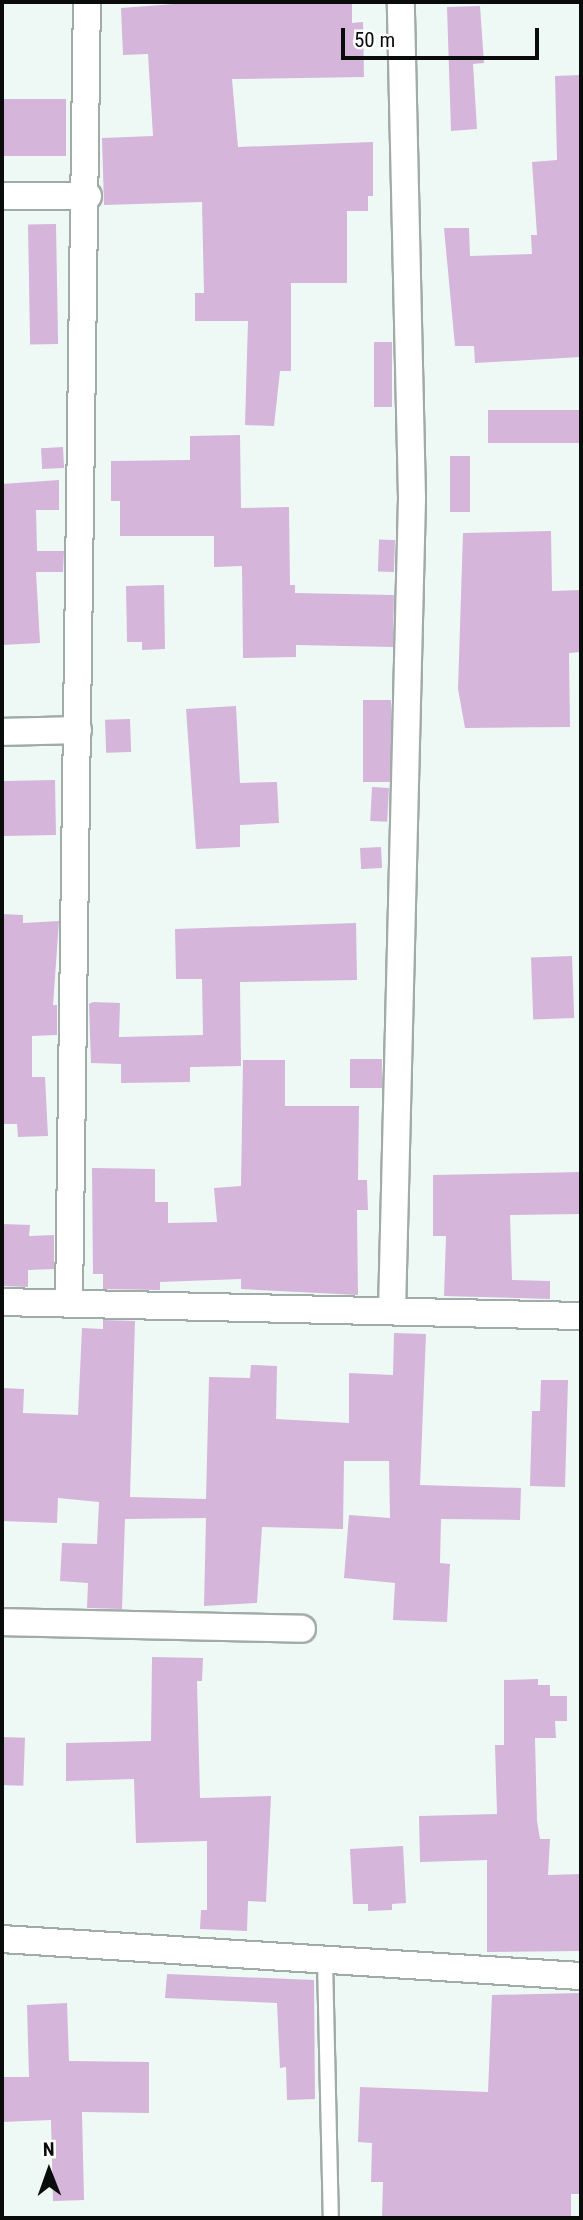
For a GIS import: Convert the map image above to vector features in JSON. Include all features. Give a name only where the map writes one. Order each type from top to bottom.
[{"type":"street","points":[[69,1301],[88,196],[88,2]]},
{"type":"street","points":[[392,1311],[412,498],[401,2]]},
{"type":"street","points":[[2,196],[88,196]]},
{"type":"street","points":[[2,732],[78,730]]},
{"type":"street","points":[[2,1302],[69,1301],[581,1316]]},
{"type":"street","points":[[2,1622],[302,1629]]},
{"type":"street","points":[[2,1939],[581,1976]]},
{"type":"lane","points":[[325,1961],[331,2218]]},
{"type":"building","points":[[200,2],[352,2],[352,23],[363,22],[364,77],[232,79],[238,147],[373,142],[373,196],[368,196],[368,211],[347,211],[347,283],[291,283],[291,371],[280,371],[274,426],[245,425],[248,321],[195,321],[195,293],[204,293],[202,202],[104,205],[102,138],[153,136],[148,54],[123,55],[121,8]]},
{"type":"building","points":[[480,6],[484,63],[473,64],[477,129],[451,131],[447,7]]},
{"type":"building","points":[[581,75],[581,357],[475,363],[474,346],[455,346],[444,228],[469,228],[470,256],[532,254],[531,235],[537,235],[532,162],[557,160],[555,76]]},
{"type":"building","points":[[2,99],[66,99],[66,156],[2,156]]},
{"type":"building","points":[[28,224],[56,224],[58,344],[30,344]]},
{"type":"building","points":[[374,342],[392,342],[392,407],[374,407]]},
{"type":"building","points":[[488,410],[581,410],[581,443],[488,443]]},
{"type":"building","points":[[240,435],[241,508],[289,507],[290,585],[295,585],[295,593],[394,595],[393,647],[296,645],[296,657],[243,658],[242,566],[214,567],[214,536],[120,536],[120,501],[111,501],[111,461],[190,460],[190,436]]},
{"type":"building","points":[[63,447],[64,468],[42,469],[41,448]]},
{"type":"building","points":[[450,456],[470,456],[470,512],[450,512]]},
{"type":"building","points":[[59,480],[59,510],[36,510],[37,551],[64,551],[63,572],[36,572],[40,643],[2,645],[2,484]]},
{"type":"building","points":[[551,531],[552,591],[581,590],[581,652],[569,653],[570,727],[465,728],[458,689],[463,533]]},
{"type":"building","points":[[379,539],[395,540],[394,572],[378,571]]},
{"type":"building","points":[[164,585],[165,649],[142,650],[142,642],[127,642],[126,586]]},
{"type":"building","points":[[363,700],[391,700],[391,782],[363,782]]},
{"type":"building","points":[[236,706],[240,783],[277,782],[279,823],[240,825],[240,847],[196,849],[186,709]]},
{"type":"building","points":[[130,719],[131,752],[106,753],[105,720]]},
{"type":"building","points":[[55,780],[56,835],[3,836],[2,781]]},
{"type":"building","points":[[372,787],[389,788],[387,822],[370,821]]},
{"type":"building","points":[[381,847],[382,868],[361,869],[360,848]]},
{"type":"building","points":[[2,914],[23,915],[23,923],[59,921],[53,1005],[57,1005],[57,1035],[32,1036],[32,1077],[45,1077],[48,1136],[18,1137],[17,1124],[2,1124]]},
{"type":"building","points":[[356,923],[357,980],[240,982],[241,1066],[190,1067],[190,1082],[121,1083],[121,1064],[91,1063],[89,1004],[93,1002],[120,1003],[119,1037],[203,1035],[202,979],[176,979],[175,929]]},
{"type":"building","points":[[572,956],[574,1018],[533,1019],[531,957]]},
{"type":"building","points":[[350,1059],[382,1059],[382,1088],[350,1088]]},
{"type":"building","points":[[243,1060],[285,1060],[285,1106],[359,1106],[358,1180],[367,1180],[368,1210],[357,1210],[358,1295],[241,1289],[241,1279],[160,1282],[160,1290],[103,1289],[103,1274],[93,1274],[92,1168],[155,1169],[155,1202],[168,1202],[168,1223],[217,1222],[214,1188],[241,1186]]},
{"type":"building","points":[[581,1172],[581,1214],[510,1215],[512,1280],[550,1281],[550,1299],[444,1296],[446,1236],[433,1236],[433,1175]]},
{"type":"building","points":[[2,1224],[30,1225],[29,1236],[54,1235],[54,1269],[28,1270],[28,1287],[2,1286]]},
{"type":"building","points":[[103,1320],[135,1321],[130,1497],[206,1499],[209,1377],[250,1378],[251,1365],[277,1366],[276,1419],[349,1423],[349,1373],[393,1375],[394,1333],[426,1334],[420,1485],[521,1488],[520,1520],[441,1519],[440,1563],[450,1564],[447,1622],[393,1620],[395,1583],[344,1578],[349,1515],[390,1518],[389,1461],[344,1461],[343,1529],[262,1527],[257,1603],[204,1606],[206,1518],[125,1519],[122,1609],[87,1608],[88,1583],[60,1581],[62,1543],[97,1544],[99,1502],[58,1498],[57,1523],[2,1521],[2,1388],[24,1389],[23,1413],[78,1415],[82,1328],[103,1329]]},
{"type":"building","points":[[541,1380],[568,1380],[565,1487],[530,1486],[532,1411],[540,1411]]},
{"type":"building","points":[[152,1657],[203,1658],[202,1681],[197,1681],[200,1798],[271,1796],[266,1902],[248,1901],[247,1931],[200,1929],[201,1910],[207,1910],[207,1841],[136,1843],[134,1779],[66,1781],[66,1743],[151,1741]]},
{"type":"building","points":[[538,1679],[538,1685],[550,1685],[550,1696],[567,1696],[567,1721],[555,1721],[556,1738],[535,1738],[537,1821],[540,1839],[550,1839],[548,1875],[581,1874],[581,1951],[487,1952],[487,1860],[420,1862],[419,1816],[497,1814],[495,1745],[504,1745],[504,1680]]},
{"type":"building","points":[[2,1737],[25,1738],[23,1786],[2,1785]]},
{"type":"building","points":[[403,1846],[406,1903],[392,1904],[392,1910],[368,1911],[368,1904],[353,1904],[350,1849]]},
{"type":"building","points":[[167,1974],[314,1980],[315,2099],[287,2100],[286,2067],[280,2068],[277,2003],[165,1998]]},
{"type":"building","points":[[580,1993],[581,2194],[571,2194],[571,2218],[382,2217],[383,2182],[371,2182],[372,2143],[358,2142],[360,2087],[488,2092],[492,1995]]},
{"type":"building","points":[[67,2003],[69,2061],[149,2062],[149,2113],[82,2112],[84,2200],[53,2201],[51,2120],[2,2122],[2,2077],[29,2077],[27,2005]]}]
